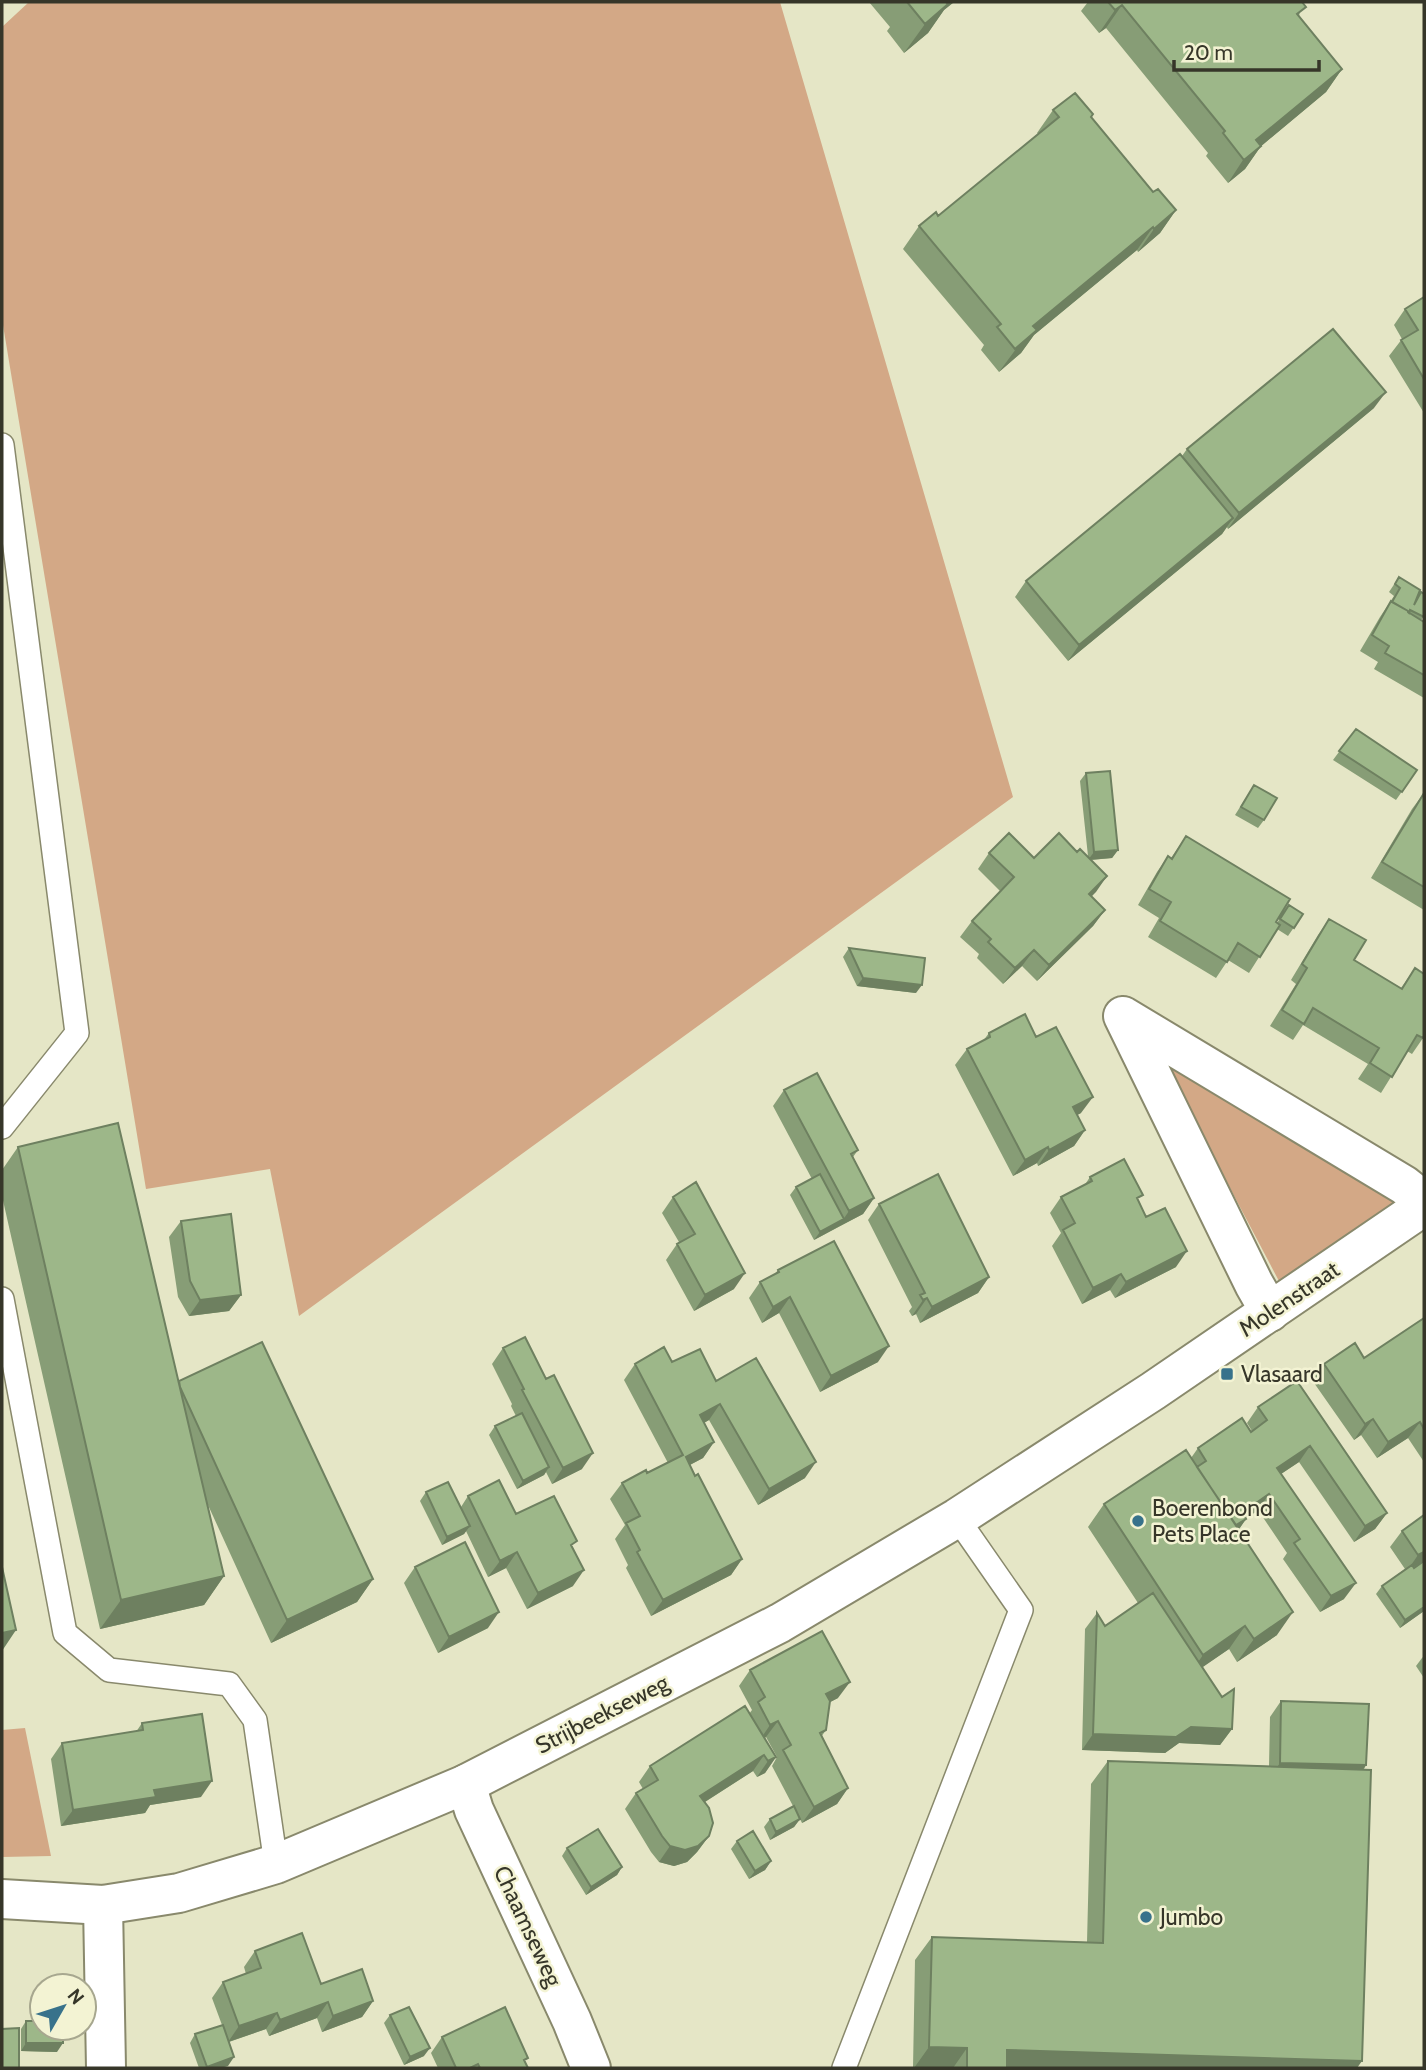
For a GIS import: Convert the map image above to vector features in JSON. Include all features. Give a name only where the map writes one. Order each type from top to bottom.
[{"type":"main road","points":[[1270,1312],[1123,1016],[1404,1185],[1424,1203]]},
{"type":"main road","name":"Molenstraat","points":[[1153,1391],[1424,1203]]},
{"type":"main road","name":"Strijbeekseweg","points":[[2,1899],[103,1905],[179,1893],[276,1864],[466,1784],[780,1623],[957,1518],[1153,1391]]},
{"type":"main road","name":"Chaamseweg","points":[[466,1784],[474,1810],[572,2021],[591,2068]]},
{"type":"main road","points":[[103,1905],[106,2068]]},
{"type":"lane","points":[[2,445],[77,1033],[2,1127]]},
{"type":"lane","points":[[2,1299],[65,1633],[108,1670],[229,1684],[255,1720],[276,1864]]},
{"type":"lane","points":[[844,2068],[1021,1611],[957,1518]]},
{"type":"shaded area","points":[[29,2],[780,2],[1013,797],[299,1316],[270,1169],[146,1189],[2,319],[2,27]]},
{"type":"shaded area","points":[[1163,1061],[1401,1205],[1280,1283]]},
{"type":"shaded area","points":[[25,1728],[51,1856],[2,1857],[2,1730]]},
{"type":"building","points":[[907,2],[946,2],[948,4],[925,24]]},
{"type":"building","points":[[1108,2],[1302,2],[1306,7],[1297,14],[1342,69],[1256,140],[1261,146],[1244,160],[1223,133],[1225,131],[1122,5],[1115,10]]},
{"type":"building","points":[[1075,93],[1093,114],[1091,117],[1153,192],[1158,189],[1176,210],[1033,326],[1037,330],[1015,349],[997,327],[1001,324],[919,226],[936,212],[938,216],[1059,117],[1053,110]]},
{"type":"building","points":[[1424,297],[1424,379],[1401,340],[1418,330],[1405,309]]},
{"type":"building","points":[[1333,329],[1386,392],[1239,513],[1187,449]]},
{"type":"building","points":[[1180,454],[1233,518],[1079,645],[1026,581]]},
{"type":"building","points":[[1399,577],[1420,590],[1414,605],[1421,592],[1424,594],[1424,617],[1410,610],[1409,613],[1392,602],[1400,588],[1395,584]]},
{"type":"building","points":[[1391,601],[1424,622],[1424,675],[1385,653],[1389,646],[1372,635]]},
{"type":"building","points":[[1356,729],[1417,770],[1402,792],[1339,751]]},
{"type":"building","points":[[1110,771],[1118,850],[1094,852],[1086,773]]},
{"type":"building","points":[[1254,785],[1277,798],[1264,820],[1241,807]]},
{"type":"building","points":[[1424,793],[1424,887],[1382,862]]},
{"type":"building","points":[[1009,833],[1034,858],[1059,833],[1077,852],[1080,849],[1107,876],[1089,894],[1105,910],[1049,965],[1034,950],[1015,968],[988,942],[991,939],[972,921],[1014,877],[989,853]]},
{"type":"building","points":[[1186,836],[1290,899],[1276,922],[1280,925],[1260,957],[1238,943],[1227,962],[1160,921],[1171,902],[1149,889],[1168,856],[1172,859]]},
{"type":"building","points":[[1289,905],[1303,914],[1294,928],[1280,919]]},
{"type":"building","points":[[1329,919],[1366,940],[1354,960],[1402,989],[1415,968],[1424,974],[1424,1036],[1423,1038],[1417,1035],[1392,1077],[1370,1063],[1379,1048],[1313,1008],[1304,1024],[1282,1010],[1307,968],[1302,964]]},
{"type":"building","points":[[849,948],[925,958],[922,985],[863,978]]},
{"type":"building","points":[[1025,1014],[1036,1037],[1056,1027],[1093,1097],[1073,1107],[1085,1130],[1025,1160],[967,1049],[990,1037],[989,1033]]},
{"type":"building","points":[[817,1073],[858,1150],[851,1154],[874,1198],[849,1211],[784,1090]]},
{"type":"building","points":[[118,1123],[224,1576],[121,1600],[18,1147]]},
{"type":"building","points":[[1124,1159],[1143,1195],[1137,1198],[1146,1217],[1165,1208],[1187,1251],[1126,1282],[1121,1274],[1093,1288],[1063,1230],[1075,1223],[1061,1197],[1092,1181],[1090,1177]]},
{"type":"building","points":[[820,1174],[844,1219],[820,1232],[796,1187]]},
{"type":"building","points":[[938,1174],[989,1277],[932,1307],[927,1298],[923,1300],[920,1295],[925,1293],[879,1204]]},
{"type":"building","points":[[696,1182],[745,1273],[705,1295],[677,1244],[695,1234],[673,1197]]},
{"type":"building","points":[[231,1214],[241,1295],[200,1300],[190,1281],[181,1221]]},
{"type":"building","points":[[834,1241],[889,1346],[831,1376],[790,1297],[773,1307],[760,1282]]},
{"type":"building","points":[[1424,1318],[1424,1429],[1420,1422],[1388,1442],[1373,1419],[1365,1424],[1324,1364],[1355,1343],[1364,1358]]},
{"type":"building","points":[[525,1337],[546,1379],[554,1375],[593,1453],[563,1468],[503,1348]]},
{"type":"building","points":[[262,1342],[373,1579],[287,1620],[179,1381]]},
{"type":"building","points":[[664,1347],[672,1362],[700,1349],[716,1381],[756,1358],[816,1462],[769,1489],[720,1404],[700,1415],[714,1442],[686,1457],[695,1476],[698,1474],[742,1559],[663,1600],[637,1552],[640,1550],[626,1523],[640,1516],[622,1483],[683,1455],[635,1364]]},
{"type":"building","points":[[1297,1381],[1387,1513],[1365,1526],[1310,1446],[1277,1468],[1356,1583],[1331,1596],[1294,1543],[1300,1539],[1269,1494],[1242,1513],[1246,1519],[1236,1525],[1197,1467],[1206,1461],[1198,1448],[1242,1418],[1251,1432],[1267,1420],[1258,1407]]},
{"type":"building","points":[[522,1413],[549,1467],[523,1481],[495,1426]]},
{"type":"building","points":[[1186,1450],[1293,1612],[1254,1639],[1245,1626],[1203,1655],[1104,1504]]},
{"type":"building","points":[[499,1480],[516,1514],[554,1496],[577,1541],[571,1545],[584,1570],[538,1593],[517,1552],[500,1561],[468,1496]]},
{"type":"building","points":[[448,1482],[470,1526],[447,1537],[426,1492]]},
{"type":"building","points":[[1424,1515],[1424,1552],[1418,1555],[1402,1531]]},
{"type":"building","points":[[465,1542],[499,1612],[449,1637],[415,1567]]},
{"type":"building","points":[[1424,1561],[1424,1607],[1405,1620],[1382,1586],[1412,1565],[1414,1568]]},
{"type":"building","points":[[2,1567],[16,1630],[2,1633]]},
{"type":"building","points":[[1153,1593],[1222,1697],[1234,1689],[1232,1729],[1191,1727],[1176,1737],[1093,1734],[1097,1613],[1105,1626]]},
{"type":"building","points":[[822,1631],[850,1682],[826,1694],[830,1701],[826,1730],[820,1733],[848,1788],[814,1807],[783,1750],[791,1745],[778,1721],[770,1725],[758,1702],[765,1697],[750,1670]]},
{"type":"building","points":[[1281,1701],[1369,1704],[1366,1765],[1280,1763]]},
{"type":"building","points":[[745,1706],[776,1757],[768,1761],[764,1755],[700,1796],[709,1808],[713,1823],[709,1836],[698,1846],[685,1850],[670,1846],[636,1793],[658,1780],[650,1766]]},
{"type":"building","points":[[202,1714],[212,1781],[154,1790],[156,1797],[73,1810],[62,1743],[143,1730],[142,1723]]},
{"type":"building","points":[[1108,1761],[1371,1770],[1362,2061],[1007,2050],[1007,2068],[967,2068],[967,2048],[929,2047],[932,1937],[1103,1943]]},
{"type":"building","points":[[794,1806],[800,1819],[776,1832],[770,1819]]},
{"type":"building","points":[[598,1829],[622,1867],[591,1887],[567,1848]]},
{"type":"building","points":[[753,1831],[771,1861],[755,1871],[737,1841]]},
{"type":"building","points":[[302,1933],[321,1984],[362,1969],[373,2001],[333,2016],[328,2002],[280,2020],[277,2013],[239,2026],[223,1982],[261,1968],[255,1951]]},
{"type":"building","points":[[409,2007],[430,2048],[410,2057],[390,2015]]},
{"type":"building","points":[[505,2007],[528,2058],[524,2060],[528,2068],[480,2068],[478,2064],[470,2068],[456,2068],[442,2037]]},
{"type":"building","points":[[26,2021],[28,2042],[63,2042],[63,2043],[26,2043]]},
{"type":"building","points":[[223,2025],[234,2057],[207,2067],[195,2034]]},
{"type":"building","points":[[19,2028],[19,2068],[2,2068],[2,2029]]},
{"type":"place","name":"Vlasaard","points":[[1227,1374]]},
{"type":"place","name":"Boerenbond Pets Place","points":[[1138,1521]]},
{"type":"place","name":"Jumbo","points":[[1146,1917]]}]
